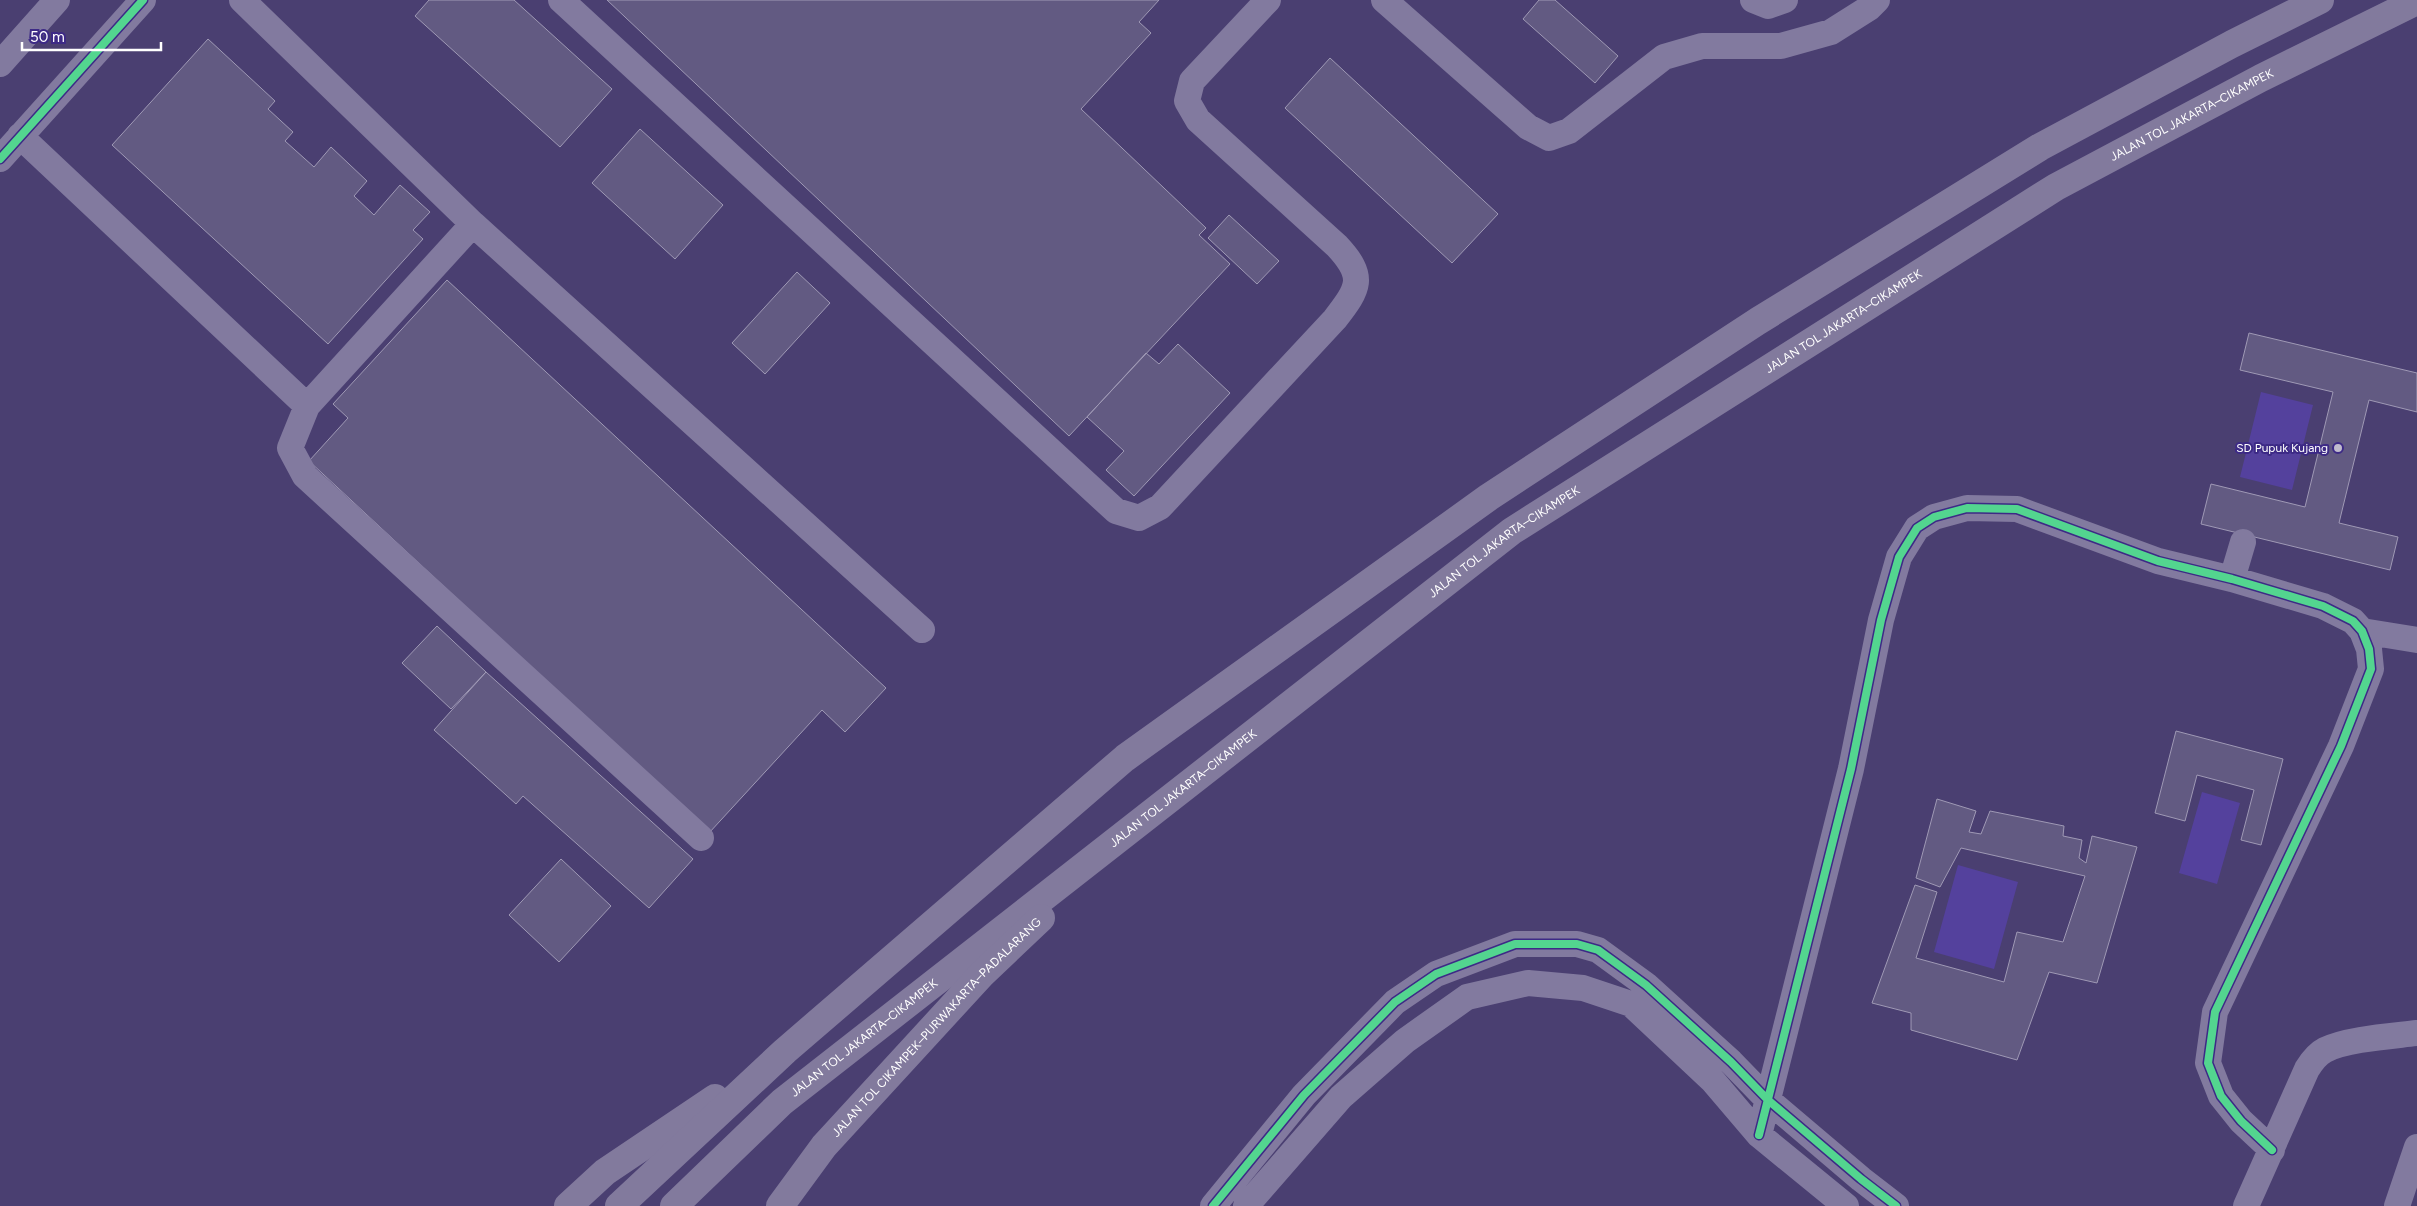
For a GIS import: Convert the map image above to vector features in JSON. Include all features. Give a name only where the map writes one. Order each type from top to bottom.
[{"type":"highway","points":[[619,1206],[784,1051],[1125,758],[1489,497],[1758,321],[2040,147],[2232,44],[2320,0]]},
{"type":"highway","name":"JALAN TOL JAKARTA–CIKAMPEK","points":[[674,1206],[782,1102],[1169,797],[1520,525],[2056,187],[2234,92],[2417,1]]},
{"type":"highway","name":"JALAN TOL CIKAMPEK–PURWAKARTA–PADALARANG","points":[[780,1206],[824,1146],[982,974],[1169,797]]},
{"type":"highway","points":[[568,1206],[605,1172],[784,1051]]},
{"type":"street","points":[[0,64],[58,0]]},
{"type":"street","points":[[0,159],[144,0]]},
{"type":"street","points":[[242,0],[473,224],[922,630]]},
{"type":"street","points":[[561,0],[1116,511],[1138,518],[1160,507],[1335,319],[1353,296],[1356,276],[1353,263],[1337,246],[1198,120],[1187,101],[1192,81],[1268,0]]},
{"type":"street","points":[[1384,0],[1528,128],[1549,138],[1569,131],[1664,57],[1702,46],[1781,46],[1790,44],[1831,32],[1869,8],[1877,0]]},
{"type":"street","points":[[1753,0],[1768,6],[1786,0]]},
{"type":"street","points":[[20,136],[307,406]]},
{"type":"street","points":[[473,224],[307,406],[290,448],[306,476],[701,838]]},
{"type":"street","points":[[1759,1135],[1851,769],[1881,620],[1899,557],[1917,528],[1934,516],[1967,508],[2017,509],[2158,561],[2232,579],[2323,606],[2353,620],[2362,631],[2369,649],[2370,669],[2356,709],[2299,838],[2216,1012],[2208,1063],[2221,1096],[2241,1121],[2272,1150]]},
{"type":"street","points":[[2232,579],[2243,542]]},
{"type":"street","points":[[2362,631],[2417,640]]},
{"type":"street","points":[[1213,1206],[1304,1095],[1395,1002],[1436,974],[1515,944],[1577,944],[1598,950],[1646,984],[1731,1062],[1768,1100],[1861,1179],[1896,1206]]},
{"type":"street","points":[[1246,1206],[1341,1097],[1405,1041],[1467,997],[1528,984],[1583,988],[1631,1004],[1713,1081],[1759,1135],[1846,1206]]},
{"type":"street","points":[[2246,1206],[2306,1069],[2314,1058],[2325,1050],[2338,1045],[2417,1034]]},
{"type":"street","points":[[2397,1206],[2417,1148]]},
{"type":"shaded area","points":[[2261,392],[2313,405],[2292,490],[2240,477]]},
{"type":"shaded area","points":[[2202,792],[2240,803],[2217,884],[2179,873]]},
{"type":"shaded area","points":[[1958,865],[2018,882],[1994,969],[1934,952]]},
{"type":"building","points":[[429,0],[514,0],[612,89],[560,147],[415,16]]},
{"type":"building","points":[[607,0],[1159,0],[1139,22],[1151,33],[1081,109],[1206,228],[1199,235],[1230,264],[1069,436]]},
{"type":"building","points":[[1539,0],[1555,0],[1618,56],[1595,83],[1523,19]]},
{"type":"building","points":[[208,39],[275,101],[268,109],[293,132],[285,141],[314,167],[331,147],[367,181],[354,196],[374,215],[400,185],[430,212],[413,230],[423,239],[328,344],[112,145]]},
{"type":"building","points":[[1330,58],[1498,214],[1452,263],[1285,108]]},
{"type":"building","points":[[640,129],[723,205],[675,259],[592,183]]},
{"type":"building","points":[[1229,215],[1279,261],[1257,284],[1208,238]]},
{"type":"building","points":[[797,272],[830,303],[765,374],[732,343]]},
{"type":"building","points":[[447,280],[886,688],[845,732],[822,710],[709,833],[309,461],[348,418],[333,404]]},
{"type":"building","name":"SD Pupuk Kujang","points":[[2249,333],[2417,373],[2417,412],[2369,400],[2339,523],[2398,537],[2390,570],[2201,524],[2211,484],[2305,507],[2333,392],[2240,370]]},
{"type":"building","points":[[1178,344],[1230,393],[1134,496],[1106,470],[1124,451],[1087,417],[1146,353],[1159,364]]},
{"type":"building","points":[[437,626],[486,672],[451,709],[402,663]]},
{"type":"building","points":[[486,672],[693,859],[649,908],[523,796],[516,804],[434,730]]},
{"type":"building","points":[[2176,731],[2283,759],[2261,845],[2241,840],[2254,790],[2197,775],[2185,821],[2155,813]]},
{"type":"building","points":[[1937,799],[1976,811],[1969,832],[1981,834],[1990,811],[2064,826],[2063,836],[2082,840],[2079,858],[2086,863],[2092,836],[2137,847],[2097,983],[2049,972],[2017,1060],[1911,1030],[1911,1013],[1872,1003],[1915,885],[1937,892],[1916,958],[2004,982],[2017,932],[2063,942],[2085,876],[1961,848],[1940,887],[1916,878]]},
{"type":"building","points":[[561,859],[611,906],[559,962],[509,915]]},
{"type":"cycle path","points":[[0,159],[143,0]]},
{"type":"cycle path","points":[[1759,1135],[1851,769],[1881,620],[1899,557],[1917,528],[1934,517],[1967,508],[2017,509],[2158,561],[2232,579],[2323,606],[2353,621],[2362,631],[2369,649],[2371,669],[2341,746],[2215,1012],[2208,1063],[2221,1096],[2241,1121],[2272,1150]]},
{"type":"cycle path","points":[[1213,1206],[1304,1095],[1395,1002],[1436,974],[1515,944],[1577,944],[1598,950],[1646,985],[1731,1062],[1768,1100],[1861,1179],[1896,1206]]},
{"type":"place","name":"SD Pupuk Kujang","points":[[2338,448]]}]
